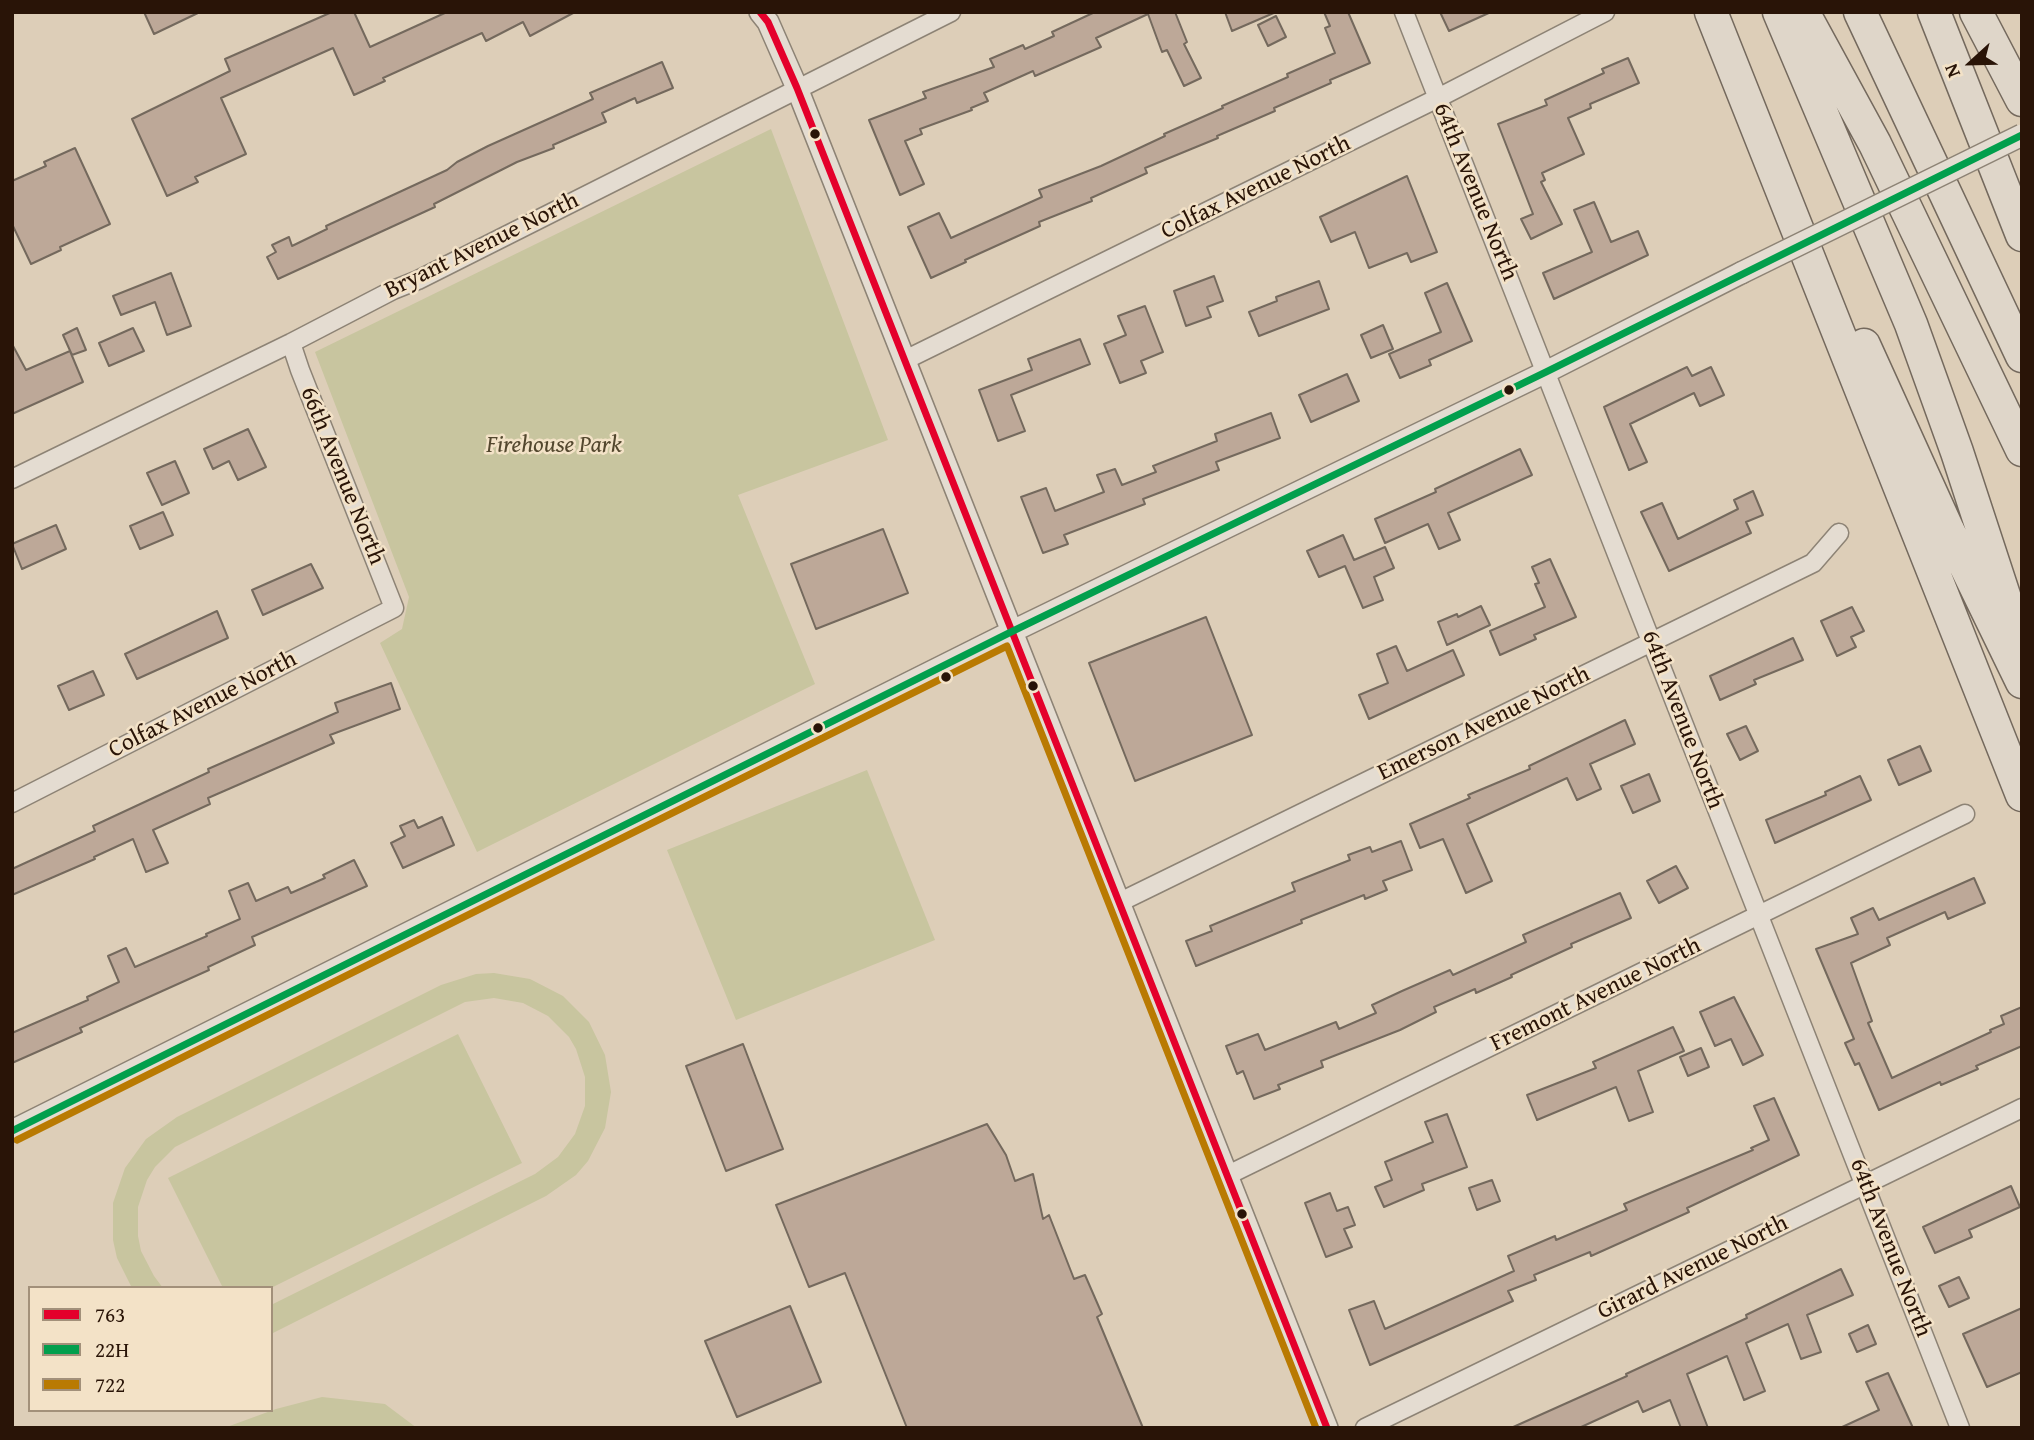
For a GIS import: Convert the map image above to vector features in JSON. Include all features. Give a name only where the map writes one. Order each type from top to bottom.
[{"type":"highway","points":[[1712,12],[1909,446],[2022,682]]},
{"type":"highway","points":[[1712,12],[2022,795]]},
{"type":"highway","points":[[1779,12],[1911,324],[2022,647]]},
{"type":"highway","points":[[1802,12],[1875,144],[2022,450]]},
{"type":"highway","points":[[1860,12],[2022,356]]},
{"type":"highway","points":[[1935,12],[2022,189]]},
{"type":"highway","points":[[1935,12],[2022,235]]},
{"type":"highway","points":[[1976,12],[2022,100]]},
{"type":"street","points":[[760,12],[768,22],[797,88],[1327,1428]]},
{"type":"street","name":"Bryant Avenue North","points":[[12,479],[292,343],[393,289],[418,280],[951,12]]},
{"type":"street","name":"64th Avenue North","points":[[1404,12],[1960,1428]]},
{"type":"street","name":"Colfax Avenue North","points":[[905,360],[1438,98],[1605,12]]},
{"type":"street","points":[[12,1131],[1013,631],[1546,372],[2022,135]]},
{"type":"street","name":"66th Avenue North","points":[[292,343],[300,370],[394,608]]},
{"type":"street","name":"Emerson Avenue North","points":[[1120,902],[1813,563],[1839,533]]},
{"type":"street","name":"Colfax Avenue North","points":[[12,803],[394,608]]},
{"type":"street","name":"Fremont Avenue North","points":[[1228,1175],[1965,814]]},
{"type":"street","name":"Girard Avenue North","points":[[1365,1428],[2022,1108]]},
{"type":"green space","name":"Firehouse Park","points":[[771,129],[888,440],[738,495],[815,684],[477,852],[380,643],[402,629],[409,597],[315,352]]},
{"type":"green space","points":[[867,770],[935,940],[736,1020],[667,850]]},
{"type":"green space","points":[[494,973],[530,979],[563,996],[589,1022],[605,1055],[611,1092],[605,1128],[588,1161],[576,1175],[546,1196],[273,1333],[273,1304],[535,1174],[558,1157],[575,1134],[585,1106],[585,1077],[569,1037],[548,1016],[523,1003],[494,998],[465,1002],[175,1147],[155,1167],[147,1180],[138,1207],[141,1251],[162,1286],[131,1286],[117,1258],[113,1240],[113,1203],[125,1168],[146,1139],[177,1117],[441,985],[476,974]]},
{"type":"green space","points":[[458,1034],[522,1163],[273,1287],[222,1286],[168,1178]]},
{"type":"green space","points":[[322,1397],[385,1404],[417,1428],[224,1428],[276,1409]]},
{"type":"building","points":[[144,12],[200,12],[154,34]]},
{"type":"building","points":[[332,12],[354,12],[370,47],[447,12],[575,12],[530,36],[523,22],[486,41],[482,33],[383,78],[385,81],[354,95],[333,48],[221,98],[246,154],[195,177],[198,182],[167,196],[132,119],[230,71],[225,59]]},
{"type":"building","points":[[1095,12],[1175,12],[1187,42],[1184,44],[1201,78],[1184,86],[1167,50],[1162,52],[1148,14],[1096,38],[1101,47],[1035,76],[1033,71],[984,93],[988,101],[971,108],[972,110],[920,129],[922,134],[905,141],[924,184],[900,195],[869,120],[926,98],[923,92],[994,67],[990,59],[1023,45],[1025,49],[1054,36],[1052,32]]},
{"type":"building","points":[[1225,12],[1276,12],[1232,31]]},
{"type":"building","points":[[1324,12],[1348,12],[1370,63],[1330,80],[1331,83],[1274,108],[1275,111],[1217,136],[1218,138],[1145,168],[1147,173],[1091,198],[1092,201],[1039,222],[1040,226],[931,278],[908,227],[939,213],[951,238],[1042,197],[1039,190],[1101,166],[1335,53],[1325,28],[1330,26]]},
{"type":"building","points":[[1440,12],[1491,12],[1449,31]]},
{"type":"building","points":[[1276,16],[1286,37],[1268,46],[1258,25]]},
{"type":"building","points":[[1628,58],[1639,83],[1590,104],[1591,108],[1568,118],[1584,154],[1542,173],[1545,180],[1541,182],[1562,224],[1531,239],[1521,219],[1533,214],[1498,124],[1547,105],[1545,100],[1604,73],[1602,69]]},
{"type":"building","points":[[662,62],[673,88],[637,103],[635,98],[602,113],[606,122],[553,145],[554,148],[517,162],[434,204],[435,207],[278,279],[267,257],[276,252],[272,245],[289,237],[292,246],[327,229],[326,226],[447,170],[488,146],[593,99],[590,93]]},
{"type":"building","points":[[75,148],[110,224],[31,264],[12,224],[12,181],[46,166],[44,162]]},
{"type":"building","points":[[1407,176],[1437,252],[1411,262],[1407,253],[1369,268],[1355,232],[1331,242],[1320,217]]},
{"type":"building","points":[[1594,202],[1611,242],[1638,231],[1648,255],[1554,299],[1543,273],[1592,252],[1574,210]]},
{"type":"building","points":[[171,273],[191,326],[167,335],[155,302],[121,315],[113,296]]},
{"type":"building","points":[[1214,276],[1223,301],[1207,307],[1211,317],[1186,326],[1174,291]]},
{"type":"building","points":[[1319,281],[1329,309],[1259,336],[1249,312],[1277,301],[1276,297]]},
{"type":"building","points":[[1447,283],[1472,341],[1429,360],[1431,365],[1400,378],[1389,354],[1441,332],[1425,293]]},
{"type":"building","points":[[1145,306],[1163,352],[1141,361],[1146,373],[1120,383],[1104,344],[1126,335],[1118,316]]},
{"type":"building","points":[[1383,325],[1393,349],[1371,358],[1361,335]]},
{"type":"building","points":[[77,328],[86,350],[72,355],[63,335]]},
{"type":"building","points":[[133,328],[144,351],[109,366],[99,343]]},
{"type":"building","points":[[1080,339],[1090,364],[1011,395],[1025,431],[998,441],[979,390],[1032,370],[1028,359]]},
{"type":"building","points":[[12,344],[26,370],[70,351],[83,382],[12,414]]},
{"type":"building","points":[[1687,367],[1692,376],[1711,367],[1724,395],[1700,406],[1694,393],[1630,424],[1647,462],[1629,470],[1604,407]]},
{"type":"building","points":[[1347,374],[1359,401],[1311,422],[1299,395]]},
{"type":"building","points":[[1271,413],[1280,438],[1216,462],[1219,470],[1143,499],[1145,504],[1064,535],[1068,544],[1043,553],[1021,497],[1046,488],[1055,511],[1104,492],[1097,475],[1115,469],[1122,485],[1156,472],[1153,466],[1217,441],[1215,434]]},
{"type":"building","points":[[248,429],[266,467],[238,480],[229,461],[213,469],[204,449]]},
{"type":"building","points":[[1520,449],[1532,475],[1448,513],[1460,540],[1439,549],[1428,524],[1385,543],[1375,519],[1436,492],[1435,489]]},
{"type":"building","points":[[175,461],[189,493],[162,505],[147,473]]},
{"type":"building","points":[[1753,491],[1763,515],[1746,522],[1751,533],[1669,571],[1641,512],[1662,503],[1678,539],[1738,509],[1734,500]]},
{"type":"building","points":[[163,512],[173,535],[140,549],[130,526]]},
{"type":"building","points":[[56,525],[66,549],[22,569],[12,544]]},
{"type":"building","points":[[883,529],[908,593],[816,629],[791,564]]},
{"type":"building","points":[[1343,535],[1354,560],[1385,547],[1394,568],[1374,577],[1383,600],[1363,608],[1345,566],[1319,577],[1307,551]]},
{"type":"building","points":[[1550,559],[1576,617],[1534,635],[1536,639],[1500,655],[1490,631],[1545,607],[1535,584],[1539,583],[1532,567]]},
{"type":"building","points":[[311,564],[323,588],[263,615],[252,590]]},
{"type":"building","points":[[1481,606],[1490,625],[1447,645],[1438,622],[1457,614],[1458,617]]},
{"type":"building","points":[[1852,607],[1864,631],[1851,637],[1856,647],[1837,656],[1821,621]]},
{"type":"building","points":[[217,611],[228,638],[137,679],[125,654]]},
{"type":"building","points":[[1206,617],[1252,735],[1135,781],[1089,663]]},
{"type":"building","points":[[1793,638],[1803,660],[1754,680],[1756,684],[1720,700],[1710,676]]},
{"type":"building","points":[[1396,646],[1407,671],[1453,650],[1464,675],[1369,719],[1359,695],[1388,683],[1377,654]]},
{"type":"building","points":[[93,671],[104,695],[69,710],[58,686]]},
{"type":"building","points":[[391,683],[400,709],[330,735],[334,743],[208,798],[210,804],[153,830],[168,863],[146,872],[133,839],[94,857],[95,859],[12,895],[12,869],[95,831],[93,826],[209,772],[208,769],[338,712],[335,703]]},
{"type":"building","points":[[1625,720],[1635,744],[1590,764],[1601,789],[1577,800],[1567,778],[1467,824],[1492,881],[1466,893],[1443,839],[1420,848],[1410,824],[1470,798],[1468,795],[1530,769],[1529,766]]},
{"type":"building","points":[[1746,726],[1758,751],[1740,760],[1727,734]]},
{"type":"building","points":[[1920,746],[1931,771],[1899,785],[1888,760]]},
{"type":"building","points":[[1649,774],[1660,801],[1633,813],[1621,786]]},
{"type":"building","points":[[1860,776],[1871,800],[1775,843],[1766,820],[1826,795],[1825,792]]},
{"type":"building","points":[[442,817],[454,845],[403,868],[391,843],[405,836],[400,826],[414,820],[418,828]]},
{"type":"building","points":[[1401,841],[1412,870],[1383,881],[1387,890],[1365,899],[1364,895],[1301,920],[1302,923],[1196,966],[1186,941],[1212,931],[1210,926],[1295,891],[1292,883],[1350,860],[1348,855],[1370,847],[1372,852]]},
{"type":"building","points":[[354,860],[367,886],[252,937],[255,945],[208,967],[209,970],[80,1028],[82,1032],[12,1063],[12,1033],[88,1000],[87,997],[119,982],[108,956],[126,948],[135,967],[240,919],[229,891],[248,883],[256,901],[288,887],[291,893],[325,878],[323,875]]},
{"type":"building","points":[[1676,866],[1688,888],[1659,903],[1647,881]]},
{"type":"building","points":[[1974,878],[1985,903],[1948,919],[1945,912],[1887,938],[1890,945],[1851,963],[1872,1021],[1868,1023],[1892,1078],[1991,1032],[1990,1030],[2004,1024],[2001,1016],[2022,1007],[2022,1046],[1976,1066],[1978,1069],[1941,1085],[1940,1082],[1879,1110],[1859,1063],[1855,1065],[1845,1043],[1854,1039],[1816,949],[1858,934],[1851,918],[1873,908],[1879,920]]},
{"type":"building","points":[[1620,893],[1631,918],[1571,944],[1572,947],[1511,975],[1512,977],[1434,1007],[1436,1012],[1400,1030],[1321,1061],[1323,1067],[1278,1085],[1280,1089],[1254,1099],[1243,1071],[1237,1074],[1226,1046],[1258,1034],[1265,1050],[1336,1022],[1339,1029],[1376,1013],[1372,1005],[1450,970],[1453,975],[1526,942],[1523,935]]},
{"type":"building","points":[[1734,997],[1763,1055],[1743,1065],[1731,1039],[1715,1046],[1700,1012]]},
{"type":"building","points":[[1673,1027],[1684,1051],[1638,1071],[1653,1112],[1629,1121],[1616,1087],[1537,1120],[1527,1095],[1596,1068],[1593,1062]]},
{"type":"building","points":[[743,1044],[783,1149],[726,1171],[686,1066]]},
{"type":"building","points":[[1701,1048],[1709,1067],[1688,1076],[1680,1057]]},
{"type":"building","points":[[1774,1098],[1799,1155],[1687,1208],[1689,1212],[1591,1256],[1590,1252],[1534,1275],[1536,1280],[1508,1291],[1513,1301],[1370,1365],[1349,1310],[1374,1301],[1385,1329],[1514,1271],[1508,1256],[1555,1236],[1556,1240],[1627,1210],[1624,1204],[1753,1150],[1751,1148],[1769,1140],[1754,1106]]},
{"type":"building","points":[[1447,1114],[1467,1167],[1422,1184],[1424,1190],[1384,1207],[1375,1187],[1392,1180],[1385,1162],[1433,1142],[1425,1122]]},
{"type":"building","points":[[987,1124],[1006,1155],[1015,1181],[1033,1174],[1043,1219],[1049,1215],[1074,1279],[1085,1275],[1102,1314],[1097,1317],[1143,1428],[907,1428],[845,1273],[809,1287],[776,1205]]},
{"type":"building","points":[[1492,1180],[1500,1201],[1477,1210],[1469,1188]]},
{"type":"building","points":[[2011,1186],[2020,1207],[1969,1230],[1972,1237],[1935,1253],[1923,1227]]},
{"type":"building","points":[[1330,1193],[1337,1211],[1348,1207],[1355,1225],[1344,1229],[1352,1247],[1326,1257],[1305,1203]]},
{"type":"building","points":[[1841,1269],[1853,1295],[1807,1315],[1821,1352],[1801,1359],[1788,1324],[1746,1343],[1765,1391],[1744,1400],[1727,1356],[1687,1374],[1708,1428],[1681,1428],[1670,1400],[1643,1412],[1638,1401],[1579,1428],[1511,1428],[1627,1376],[1626,1374],[1747,1318],[1746,1315]]},
{"type":"building","points":[[1959,1277],[1969,1298],[1949,1307],[1939,1286]]},
{"type":"building","points":[[790,1306],[821,1382],[737,1417],[705,1341]]},
{"type":"building","points":[[2022,1308],[2022,1372],[1987,1387],[1963,1334]]},
{"type":"building","points":[[1868,1325],[1876,1344],[1857,1352],[1849,1334]]},
{"type":"building","points":[[1888,1373],[1913,1428],[1840,1428],[1879,1410],[1866,1382]]},
{"type":"transit line","name":"763","points":[[760,12],[768,22],[797,88],[1327,1428]]},
{"type":"transit line","name":"22H","points":[[12,1131],[1013,631],[1546,372],[2022,135]]},
{"type":"transit line","name":"722","points":[[17,1140],[1007,646],[1316,1428]]}]
